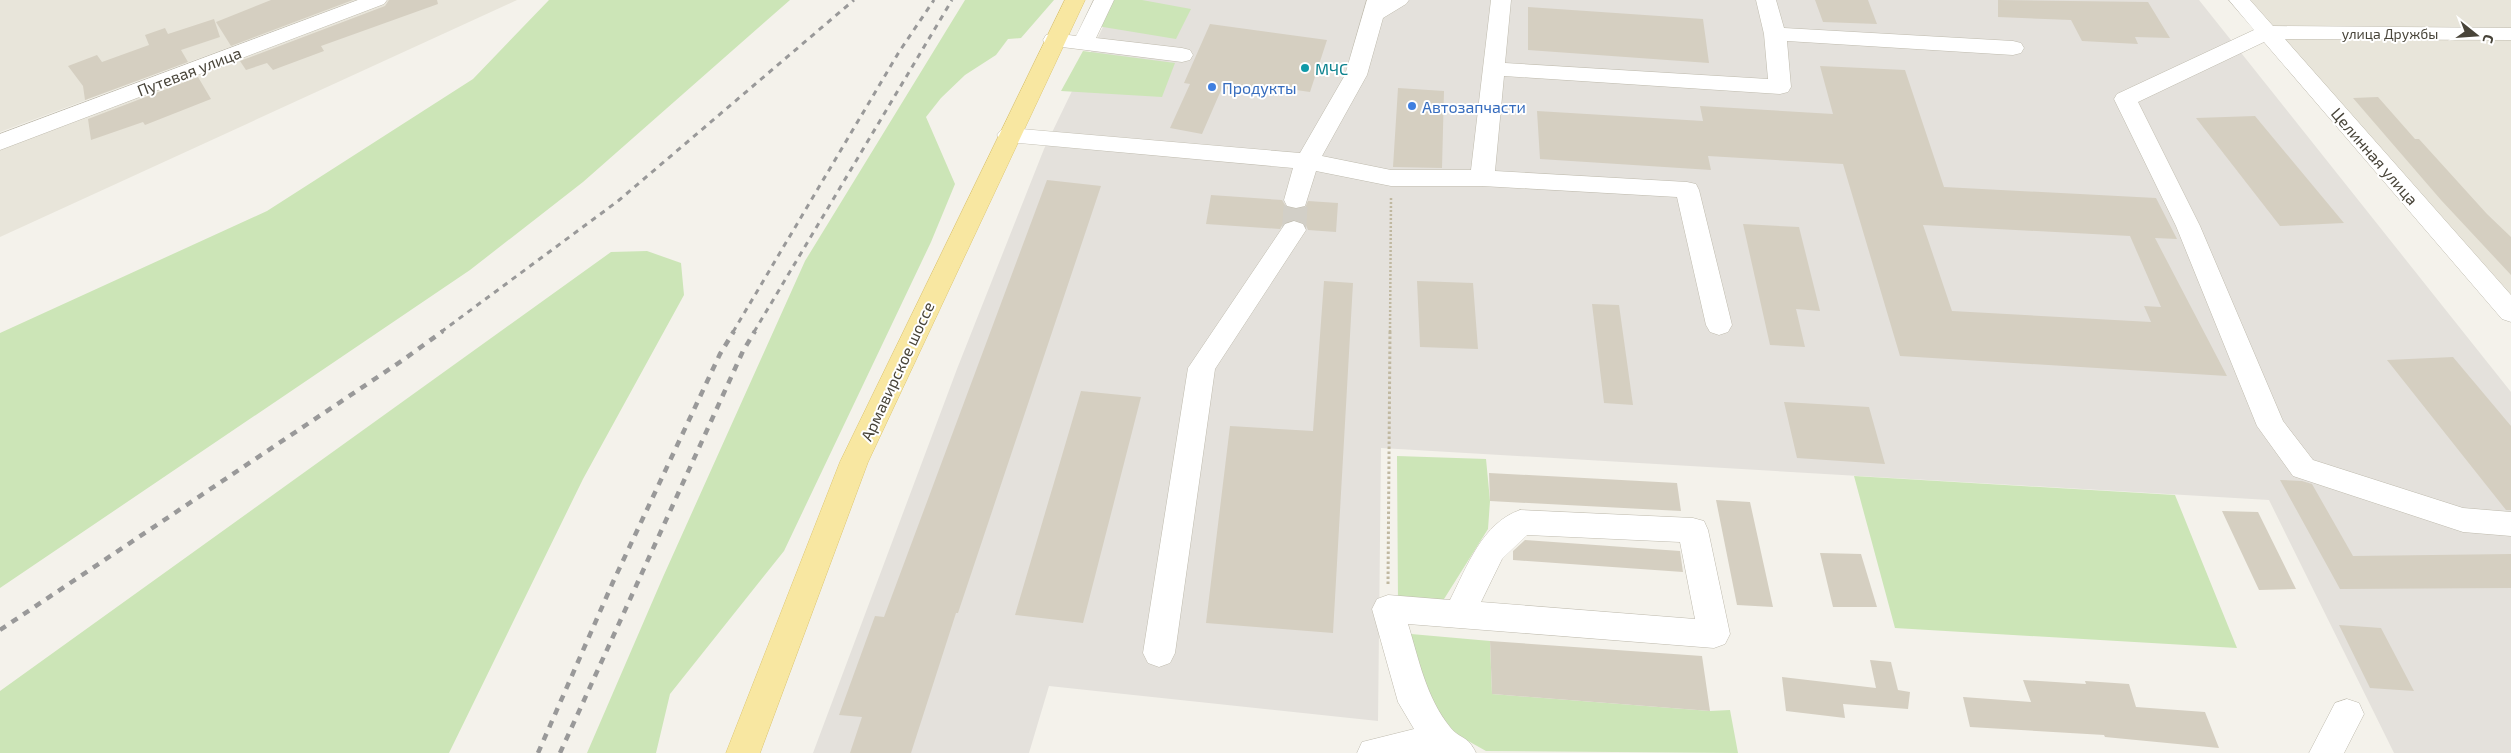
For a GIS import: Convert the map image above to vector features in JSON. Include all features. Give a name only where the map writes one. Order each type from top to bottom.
[{"type":"main road","name":"Армавирское шоссе","points":[[743,753],[854,462],[1054,40],[1075,0]]},
{"type":"street","name":"Путевая улица","points":[[0,142],[377,0]]},
{"type":"street","points":[[1083,43],[1104,0]]},
{"type":"street","points":[[1296,200],[1307,161],[1356,75],[1375,7],[1400,0]]},
{"type":"street","points":[[1482,178],[1501,0]]},
{"type":"street","points":[[1494,69],[1780,88],[1775,34],[1766,0]]},
{"type":"street","name":"Целинная улица","points":[[2239,0],[2511,312]]},
{"type":"street","points":[[2268,32],[2125,99],[2188,226],[2271,426],[2303,468],[2463,520],[2511,524]]},
{"type":"street","name":"улица Дружбы","points":[[2268,32],[2511,34]]},
{"type":"street","points":[[1775,34],[2013,48]]},
{"type":"street","points":[[1054,40],[1182,55]]},
{"type":"street","points":[[1009,135],[1307,161],[1392,178],[1482,178],[1687,190],[1719,325]]},
{"type":"street","points":[[1159,653],[1202,368],[1294,230]]},
{"type":"street","points":[[1449,747],[1415,702],[1388,610],[1714,634],[1693,530],[1520,522],[1491,550],[1459,615]]},
{"type":"street","points":[[2326,753],[2347,714]]},
{"type":"street","points":[[1374,753],[1449,747]]},
{"type":"path","points":[[1388,610],[1392,178]]},
{"type":"shaded area","points":[[0,0],[357,0],[0,132]]},
{"type":"shaded area","points":[[384,0],[517,0],[0,237],[0,147]]},
{"type":"shaded area","points":[[1116,0],[2199,0],[2511,392],[2511,753],[2394,753],[2269,500],[1381,448],[1378,721],[1049,686],[1029,753],[813,753],[957,369],[1044,149]]},
{"type":"shaded area","points":[[2249,0],[2511,0],[2511,300]]},
{"type":"green space","points":[[549,0],[790,0],[583,182],[470,270],[0,588],[0,333],[267,211],[473,79]]},
{"type":"green space","points":[[965,0],[1054,0],[1021,38],[1008,39],[996,55],[965,75],[941,98],[926,117],[955,184],[931,242],[784,551],[670,694],[656,753],[587,753],[663,577],[805,261]]},
{"type":"green space","points":[[1111,0],[1142,0],[1191,9],[1176,39],[1097,26]]},
{"type":"green space","points":[[1083,51],[1175,63],[1162,97],[1061,91]]},
{"type":"green space","points":[[647,251],[681,263],[684,295],[583,479],[449,753],[0,753],[0,691],[611,252]]},
{"type":"green space","points":[[1397,456],[1486,459],[1490,501],[1488,529],[1439,607],[1398,602]]},
{"type":"green space","points":[[1854,476],[2175,495],[2237,648],[1895,628]]},
{"type":"green space","points":[[1411,634],[1490,641],[1492,694],[1710,711],[1730,710],[1738,753],[1486,751],[1445,728],[1408,647]]},
{"type":"building","points":[[271,0],[353,0],[231,46],[216,22]]},
{"type":"building","points":[[389,0],[437,0],[438,4],[321,46],[324,51],[273,70],[267,63],[246,70],[240,61],[385,6]]},
{"type":"building","points":[[1815,0],[1868,0],[1877,24],[1823,22]]},
{"type":"building","points":[[1998,0],[2148,2],[2170,38],[2135,37],[2138,44],[2082,41],[2071,20],[1998,17]]},
{"type":"building","points":[[1528,7],[1703,19],[1709,63],[1528,50]]},
{"type":"building","points":[[214,19],[220,37],[181,50],[188,62],[85,100],[83,86],[68,66],[97,55],[102,62],[149,45],[145,35],[165,28],[168,34]]},
{"type":"building","points":[[1210,24],[1327,40],[1310,92],[1261,85],[1258,94],[1222,88],[1202,134],[1170,128],[1190,84],[1184,83]]},
{"type":"building","points":[[1820,66],[1905,70],[1944,187],[2156,198],[2177,239],[2155,238],[2227,376],[1900,356],[1843,164],[1708,156],[1711,170],[1540,159],[1537,111],[1703,121],[1700,106],[1833,114]],"holes":[[[1923,225],[2130,236],[2161,307],[2144,306],[2151,322],[1952,311]]]},
{"type":"building","points":[[198,77],[211,99],[145,125],[143,122],[91,140],[88,119]]},
{"type":"building","points":[[1398,88],[1444,91],[1442,168],[1393,167]]},
{"type":"building","points":[[2378,97],[2415,139],[2419,139],[2487,214],[2511,237],[2511,275],[2441,200],[2353,98]]},
{"type":"building","points":[[2255,116],[2344,223],[2280,226],[2196,118]]},
{"type":"building","points":[[1047,180],[1101,186],[958,613],[956,613],[911,753],[850,753],[862,717],[839,715],[875,616],[884,617]]},
{"type":"building","points":[[1211,195],[1282,200],[1287,208],[1296,210],[1305,208],[1308,201],[1338,203],[1336,232],[1308,230],[1305,223],[1295,219],[1284,222],[1280,229],[1206,224]]},
{"type":"building","points":[[1743,224],[1799,227],[1820,311],[1796,309],[1805,347],[1770,345]]},
{"type":"building","points":[[1324,281],[1353,283],[1333,633],[1206,623],[1230,426],[1313,431]]},
{"type":"building","points":[[1417,281],[1473,283],[1478,349],[1420,347]]},
{"type":"building","points":[[1592,304],[1619,305],[1633,405],[1604,403]]},
{"type":"building","points":[[2453,357],[2511,426],[2511,510],[2506,510],[2387,360]]},
{"type":"building","points":[[1081,391],[1141,397],[1083,623],[1015,615]]},
{"type":"building","points":[[1784,402],[1869,407],[1885,464],[1797,458]]},
{"type":"building","points":[[1489,473],[1677,483],[1681,511],[1490,501]]},
{"type":"building","points":[[2280,480],[2302,481],[2312,484],[2353,556],[2511,554],[2511,588],[2340,589]]},
{"type":"building","points":[[1716,500],[1750,502],[1773,607],[1737,605]]},
{"type":"building","points":[[2222,511],[2258,512],[2296,589],[2259,590]]},
{"type":"building","points":[[1525,540],[1680,551],[1683,572],[1513,560],[1513,551]]},
{"type":"building","points":[[1820,553],[1861,554],[1877,607],[1833,607]]},
{"type":"building","points":[[2339,625],[2381,628],[2414,691],[2370,688]]},
{"type":"building","points":[[1490,641],[1702,656],[1710,711],[1492,694]]},
{"type":"building","points":[[1870,660],[1891,662],[1898,690],[1910,692],[1908,709],[1843,704],[1845,718],[1786,711],[1782,677],[1876,688]]},
{"type":"building","points":[[2023,680],[2086,684],[2085,681],[2129,684],[2136,707],[2205,712],[2219,748],[2105,737],[2104,735],[1970,727],[1963,697],[2031,702]]},
{"type":"tunnel","points":[[1294,230],[1296,200]]},
{"type":"railway","points":[[441,332],[618,201],[854,0]]},
{"type":"railway","points":[[733,332],[899,52],[934,0]]},
{"type":"railway","points":[[754,332],[952,0]]},
{"type":"railway","points":[[0,630],[403,360],[443,331]]},
{"type":"railway","points":[[538,753],[613,582],[720,354],[734,331]]},
{"type":"railway","points":[[560,753],[743,351],[755,331]]},
{"type":"place","name":"МЧС","points":[[1305,68]]},
{"type":"place","name":"Продукты","points":[[1212,87]]},
{"type":"place","name":"Автозапчасти","points":[[1412,106]]}]
